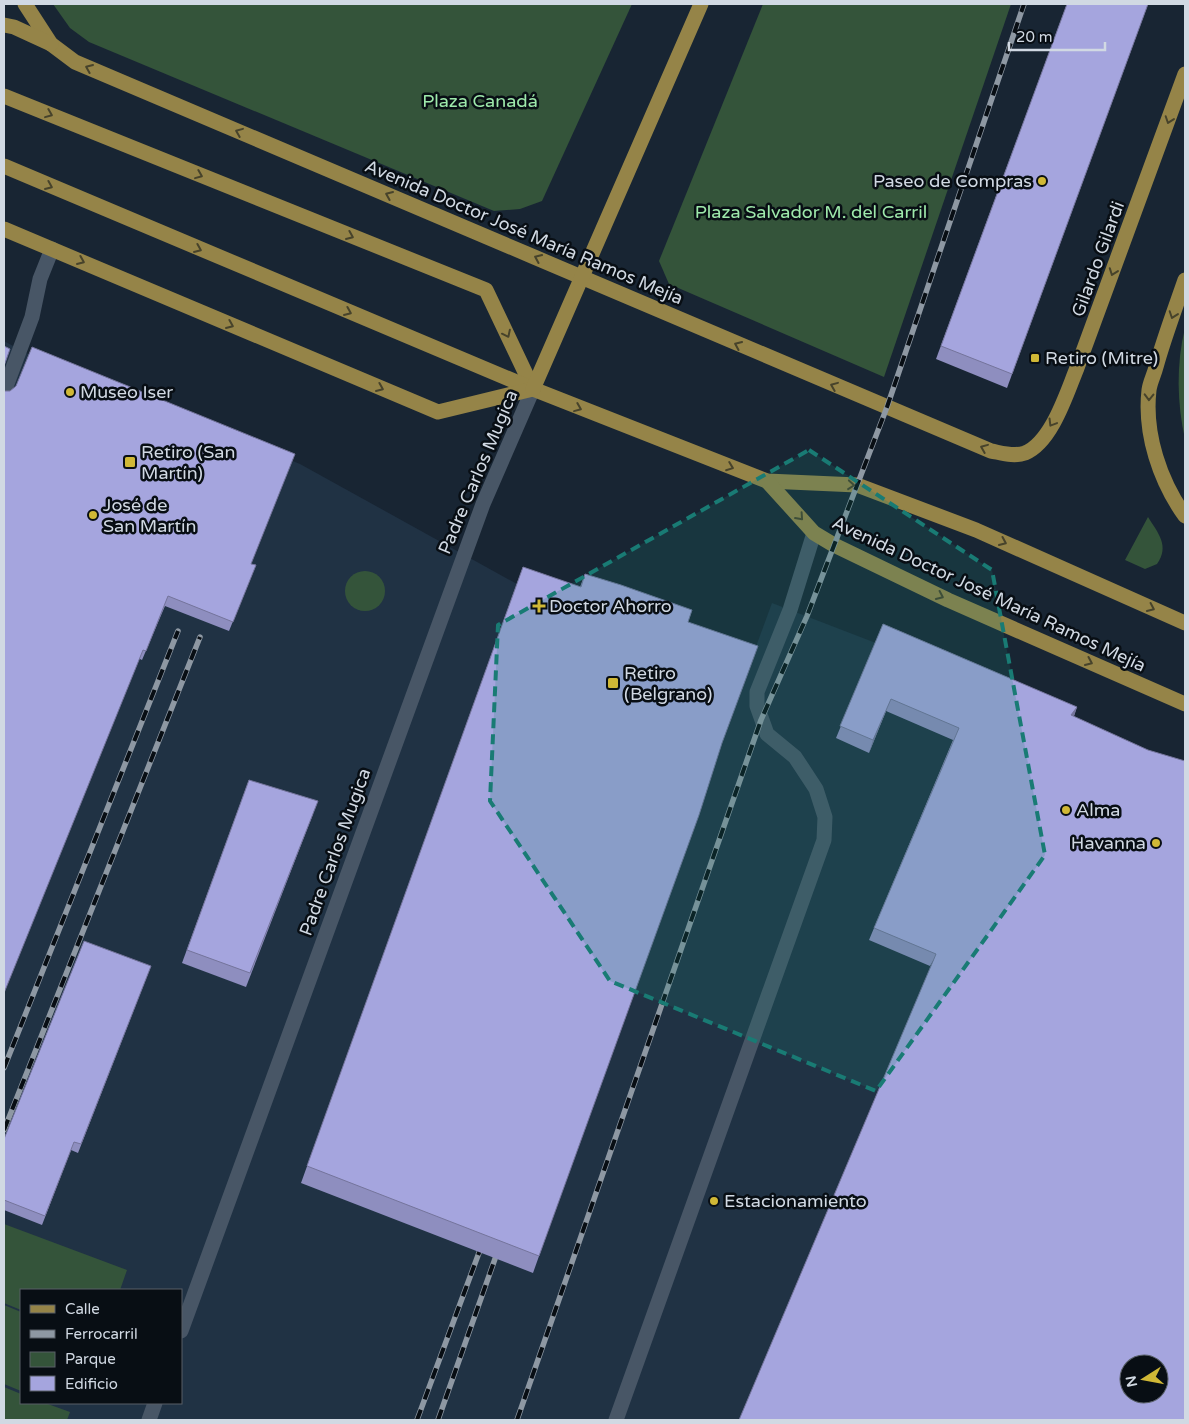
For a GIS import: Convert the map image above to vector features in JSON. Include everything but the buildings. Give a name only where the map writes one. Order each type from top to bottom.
[{"type":"main road","name":"Avenida Doctor José María Ramos Mejía","points":[[25,4],[51,44],[75,62],[991,451],[1018,455],[1031,449]]},
{"type":"main road","points":[[533,389],[701,4]]},
{"type":"main road","points":[[4,25],[14,27],[51,44]]},
{"type":"main road","name":"Gilardo Gilardi","points":[[1031,449],[1042,440],[1057,416],[1077,368],[1185,74]]},
{"type":"main road","points":[[4,96],[486,290],[533,389]]},
{"type":"main road","name":"Avenida Doctor José María Ramos Mejía","points":[[4,166],[533,389],[767,481],[857,485],[976,530],[1185,623]]},
{"type":"main road","points":[[4,229],[438,412],[533,389]]},
{"type":"main road","points":[[1185,280],[1161,350],[1150,388],[1149,399],[1155,454],[1164,480],[1185,516]]},
{"type":"main road","name":"Avenida Doctor José María Ramos Mejía","points":[[767,481],[814,533],[834,545],[948,600],[1185,704]]},
{"type":"street","points":[[4,392],[32,317],[40,279],[52,249]]},
{"type":"street","name":"Padre Carlos Mugica","points":[[182,1328],[462,558],[483,504],[533,389]]},
{"type":"street","points":[[616,1420],[824,840],[825,817],[816,789],[795,757],[767,734],[757,706],[757,692],[796,594],[814,533]]},
{"type":"street","points":[[149,1420],[155,1404]]},
{"type":"highlighted area","points":[[809,450],[992,570],[1045,855],[876,1091],[610,981],[490,801],[498,625]]},
{"type":"shaded area","points":[[4,341],[26,353],[300,464],[517,584],[754,652],[772,603],[1073,719],[1185,1420],[4,1420]]},
{"type":"green space","name":"Plaza Canadá","points":[[53,4],[632,4],[542,201],[520,209],[494,211],[89,42],[70,28]]},
{"type":"green space","name":"Plaza Salvador M. del Carril","points":[[763,4],[1011,4],[884,377],[669,284],[659,261]]},
{"type":"green space","points":[[1185,328],[1185,439],[1180,412],[1179,370]]},
{"type":"green space","points":[[1148,517],[1163,545],[1161,557],[1157,564],[1145,569],[1125,560]]},
{"type":"green space","points":[[369,571],[376,574],[382,580],[385,591],[384,599],[376,608],[369,611],[361,611],[354,608],[346,599],[345,587],[348,580],[357,572]]},
{"type":"green space","points":[[4,1224],[127,1270],[120,1289],[20,1289],[20,1310],[4,1303]]},
{"type":"green space","points":[[4,1305],[20,1312],[20,1391],[4,1384]]},
{"type":"green space","points":[[4,1387],[20,1394],[20,1404],[48,1404],[70,1412],[67,1420],[4,1420]]},
{"type":"railway","points":[[517,1420],[761,720],[807,616],[887,407],[1024,4]]},
{"type":"railway","points":[[4,1068],[178,631]]},
{"type":"railway","points":[[4,1130],[200,637]]},
{"type":"railway","points":[[417,1420],[480,1250]]},
{"type":"railway","points":[[438,1420],[496,1256]]},
{"type":"place","name":"Paseo de Compras","points":[[1042,181]]},
{"type":"place","name":"Retiro (Mitre)","points":[[1035,358]]},
{"type":"place","name":"Museo Iser","points":[[70,392]]},
{"type":"place","name":"Retiro (San Martín)","points":[[130,462]]},
{"type":"place","name":"José de San Martín","points":[[93,515]]},
{"type":"place","name":"Doctor Ahorro","points":[[539,606]]},
{"type":"place","name":"Retiro (Belgrano)","points":[[613,683]]},
{"type":"place","name":"Alma","points":[[1066,810]]},
{"type":"place","name":"Havanna","points":[[1156,843]]},
{"type":"place","name":"Estacionamiento","points":[[714,1201]]}]
